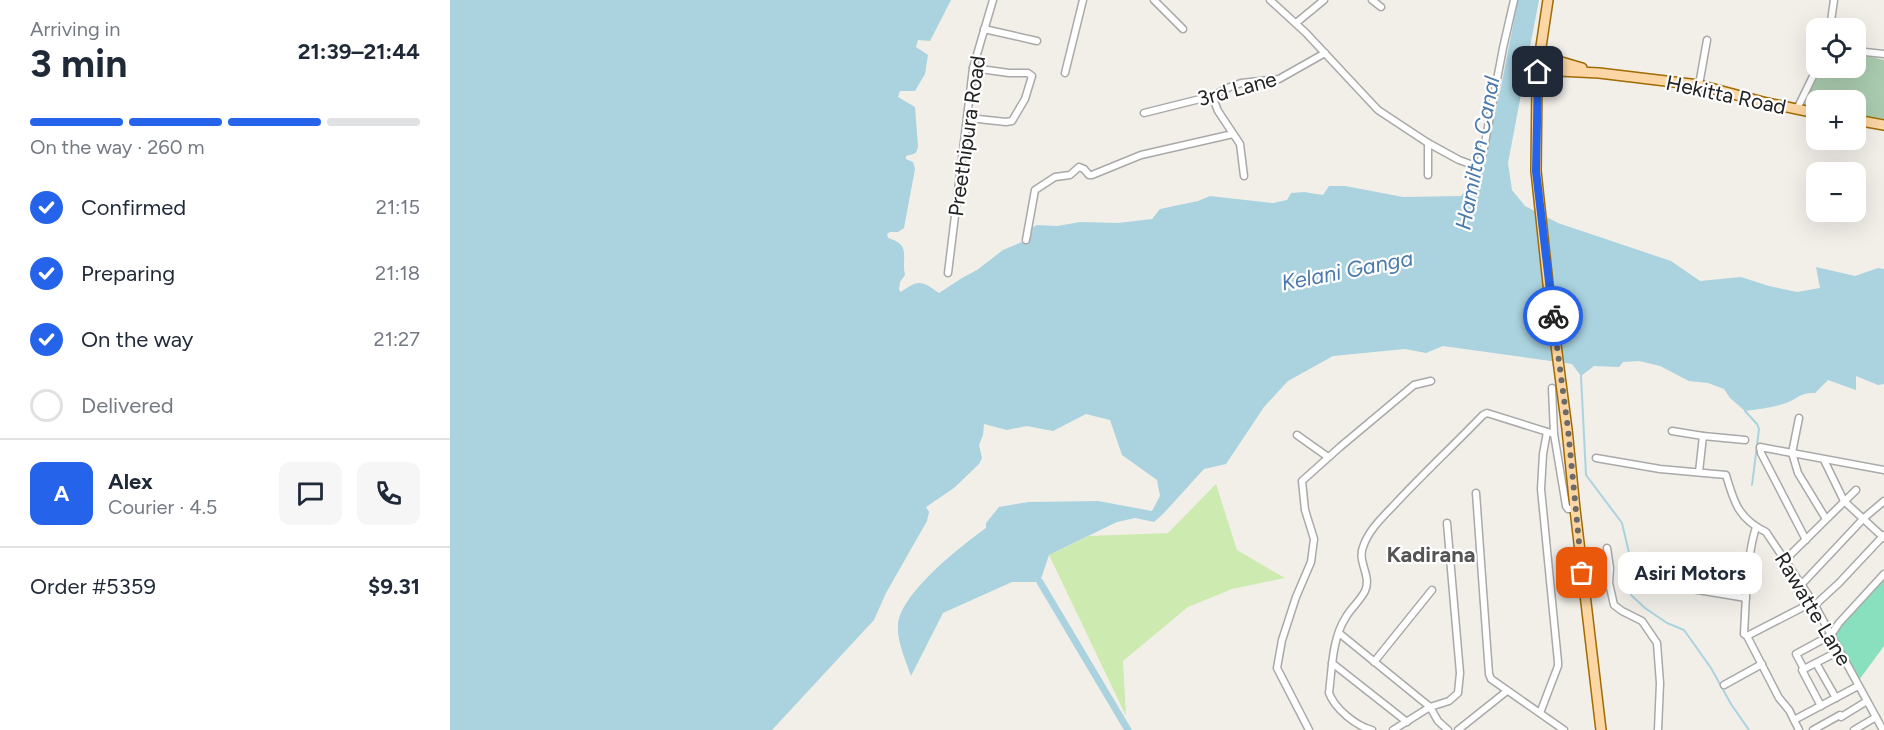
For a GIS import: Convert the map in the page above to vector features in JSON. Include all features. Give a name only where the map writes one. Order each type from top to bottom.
[{"type":"main road","points":[[1548,0],[1538,72],[1536,156],[1539,206],[1561,374],[1601,730]]},
{"type":"main road","name":"Hekitta Road","points":[[1539,60],[1558,61],[1599,74]]},
{"type":"main road","name":"Hekitta Road","points":[[1538,72],[1599,74],[1699,85],[1806,111]]},
{"type":"main road","points":[[1866,122],[1884,125]]},
{"type":"street","name":"Preethipura Road","points":[[948,273],[969,118],[973,68],[993,0]]},
{"type":"street","points":[[1065,73],[1083,0]]},
{"type":"street","points":[[1154,0],[1183,29]]},
{"type":"street","points":[[1270,0],[1296,23],[1378,110],[1428,143],[1459,160],[1476,166],[1481,160],[1484,148],[1514,0]]},
{"type":"street","points":[[1296,23],[1324,0]]},
{"type":"street","points":[[1372,0],[1381,7]]},
{"type":"street","points":[[1831,18],[1834,0]]},
{"type":"street","points":[[984,30],[1037,41]]},
{"type":"street","points":[[1699,85],[1707,40]]},
{"type":"street","points":[[1866,52],[1884,54]]},
{"type":"street","name":"3rd Lane","points":[[1144,113],[1212,96],[1241,83],[1279,79],[1325,53]]},
{"type":"street","points":[[969,118],[1012,121],[1025,99],[1032,76],[1028,73],[973,68]]},
{"type":"street","points":[[1797,110],[1812,78]]},
{"type":"street","points":[[1212,96],[1218,111],[1241,149],[1244,176]]},
{"type":"street","points":[[1026,240],[1035,190],[1055,177],[1067,177],[1079,168],[1092,175],[1141,155],[1233,134]]},
{"type":"street","points":[[1428,143],[1428,176]]},
{"type":"street","points":[[1309,730],[1277,668],[1282,640],[1296,597],[1311,562],[1313,550],[1314,539],[1305,510],[1302,481],[1414,385],[1431,381]]},
{"type":"street","points":[[1552,388],[1551,433],[1566,506],[1568,509],[1575,509]]},
{"type":"street","points":[[1372,730],[1354,722],[1329,693],[1332,663],[1339,633],[1345,618],[1364,593],[1367,585],[1361,553],[1370,531],[1487,412],[1551,433]]},
{"type":"street","points":[[1799,418],[1792,453],[1798,473],[1826,519]]},
{"type":"street","points":[[1672,431],[1745,440]]},
{"type":"street","points":[[1540,713],[1558,666],[1541,489],[1543,454],[1551,433]]},
{"type":"street","points":[[1297,435],[1328,457]]},
{"type":"street","points":[[1699,472],[1703,436]]},
{"type":"street","points":[[1806,540],[1760,447],[1884,470]]},
{"type":"street","points":[[1596,458],[1654,468],[1726,475],[1734,503],[1744,518],[1756,527]]},
{"type":"street","points":[[1747,636],[1814,604],[1839,583],[1883,536],[1844,501],[1824,460]]},
{"type":"street","points":[[1784,561],[1856,490]]},
{"type":"street","points":[[1476,493],[1489,674],[1491,679],[1564,730]]},
{"type":"street","points":[[1801,585],[1884,501]]},
{"type":"street","points":[[1394,730],[1430,707],[1449,701],[1458,693],[1460,674],[1447,523]]},
{"type":"street","name":"Rawatte Lane","points":[[1799,730],[1744,634],[1746,598],[1756,527],[1766,532],[1814,604],[1883,730]]},
{"type":"street","points":[[1607,548],[1610,568],[1609,583],[1614,605],[1642,621],[1657,643],[1660,683],[1658,730]]},
{"type":"street","points":[[1821,706],[1796,654],[1831,635],[1839,623],[1884,574]]},
{"type":"street","points":[[1654,586],[1692,589],[1746,598]]},
{"type":"street","points":[[1374,662],[1432,590]]},
{"type":"street","points":[[1339,633],[1430,707],[1438,721],[1448,730]]},
{"type":"street","points":[[1804,669],[1839,651]]},
{"type":"street","points":[[1332,663],[1407,722]]},
{"type":"street","points":[[1816,663],[1836,698]]},
{"type":"street","points":[[1725,685],[1762,664]]},
{"type":"street","points":[[1794,720],[1858,686]]},
{"type":"street","points":[[1458,730],[1508,691]]},
{"type":"street","points":[[1813,730],[1840,715],[1841,717],[1867,700]]},
{"type":"street","points":[[1854,730],[1876,717]]},
{"type":"green space","points":[[1866,56],[1884,60],[1884,119],[1866,116],[1866,90],[1810,90],[1816,78],[1866,78]]},
{"type":"green space","points":[[1216,484],[1237,550],[1285,578],[1232,589],[1188,607],[1123,661],[1126,716],[1049,555],[1089,536],[1168,533]]},
{"type":"green space","points":[[1884,577],[1884,646],[1859,680],[1832,633]]},
{"type":"water","name":"Kelani Ganga","points":[[450,0],[951,0],[930,41],[918,40],[916,47],[928,55],[925,74],[915,91],[900,91],[898,97],[915,107],[918,146],[916,153],[906,156],[906,159],[913,162],[915,169],[904,228],[887,234],[888,238],[900,244],[904,252],[905,275],[900,282],[899,290],[901,292],[920,283],[939,293],[977,270],[1003,250],[1027,240],[1029,229],[1037,225],[1057,226],[1080,222],[1118,223],[1152,219],[1160,209],[1198,201],[1210,196],[1273,203],[1287,200],[1291,193],[1304,192],[1323,195],[1329,186],[1345,186],[1403,197],[1461,196],[1476,176],[1478,156],[1499,97],[1518,0],[1539,0],[1508,163],[1512,190],[1525,206],[1558,223],[1671,261],[1700,281],[1741,277],[1797,292],[1820,288],[1816,267],[1855,276],[1878,268],[1884,269],[1884,384],[1878,385],[1856,376],[1856,390],[1828,380],[1815,393],[1805,394],[1778,405],[1745,411],[1730,398],[1724,389],[1708,383],[1689,381],[1660,366],[1639,361],[1623,362],[1619,367],[1594,366],[1581,376],[1572,364],[1443,346],[1426,353],[1405,349],[1333,356],[1288,381],[1264,407],[1226,464],[1204,469],[1154,522],[1135,518],[1117,522],[1049,555],[1040,582],[1012,582],[943,613],[911,676],[899,638],[898,626],[901,613],[920,586],[947,558],[986,528],[986,523],[999,507],[1028,502],[1098,501],[1152,511],[1160,496],[1157,480],[1122,455],[1110,420],[1086,414],[1053,431],[1027,426],[1007,430],[984,424],[979,445],[982,458],[979,464],[954,488],[926,507],[929,512],[927,521],[886,593],[874,620],[772,730],[450,730]]},
{"type":"waterway","points":[[1581,376],[1586,475],[1622,523],[1630,557],[1631,595],[1667,623],[1684,630],[1711,668],[1749,730]]},
{"type":"waterway","points":[[1745,411],[1759,429],[1752,485]]},
{"type":"waterway","points":[[1040,582],[1128,730]]},
{"type":"way so far","points":[[1553,316],[1568,429],[1582,573]]},
{"type":"place","name":"Asiri Motors","points":[[1582,573]]},
{"type":"district","name":"Kadirana","points":[[1431,554]]},
{"type":"route","points":[[1538,72],[1536,171],[1553,316]]},
{"type":"water label","name":"Hamilton Canal","points":[[1477,153]]}]
